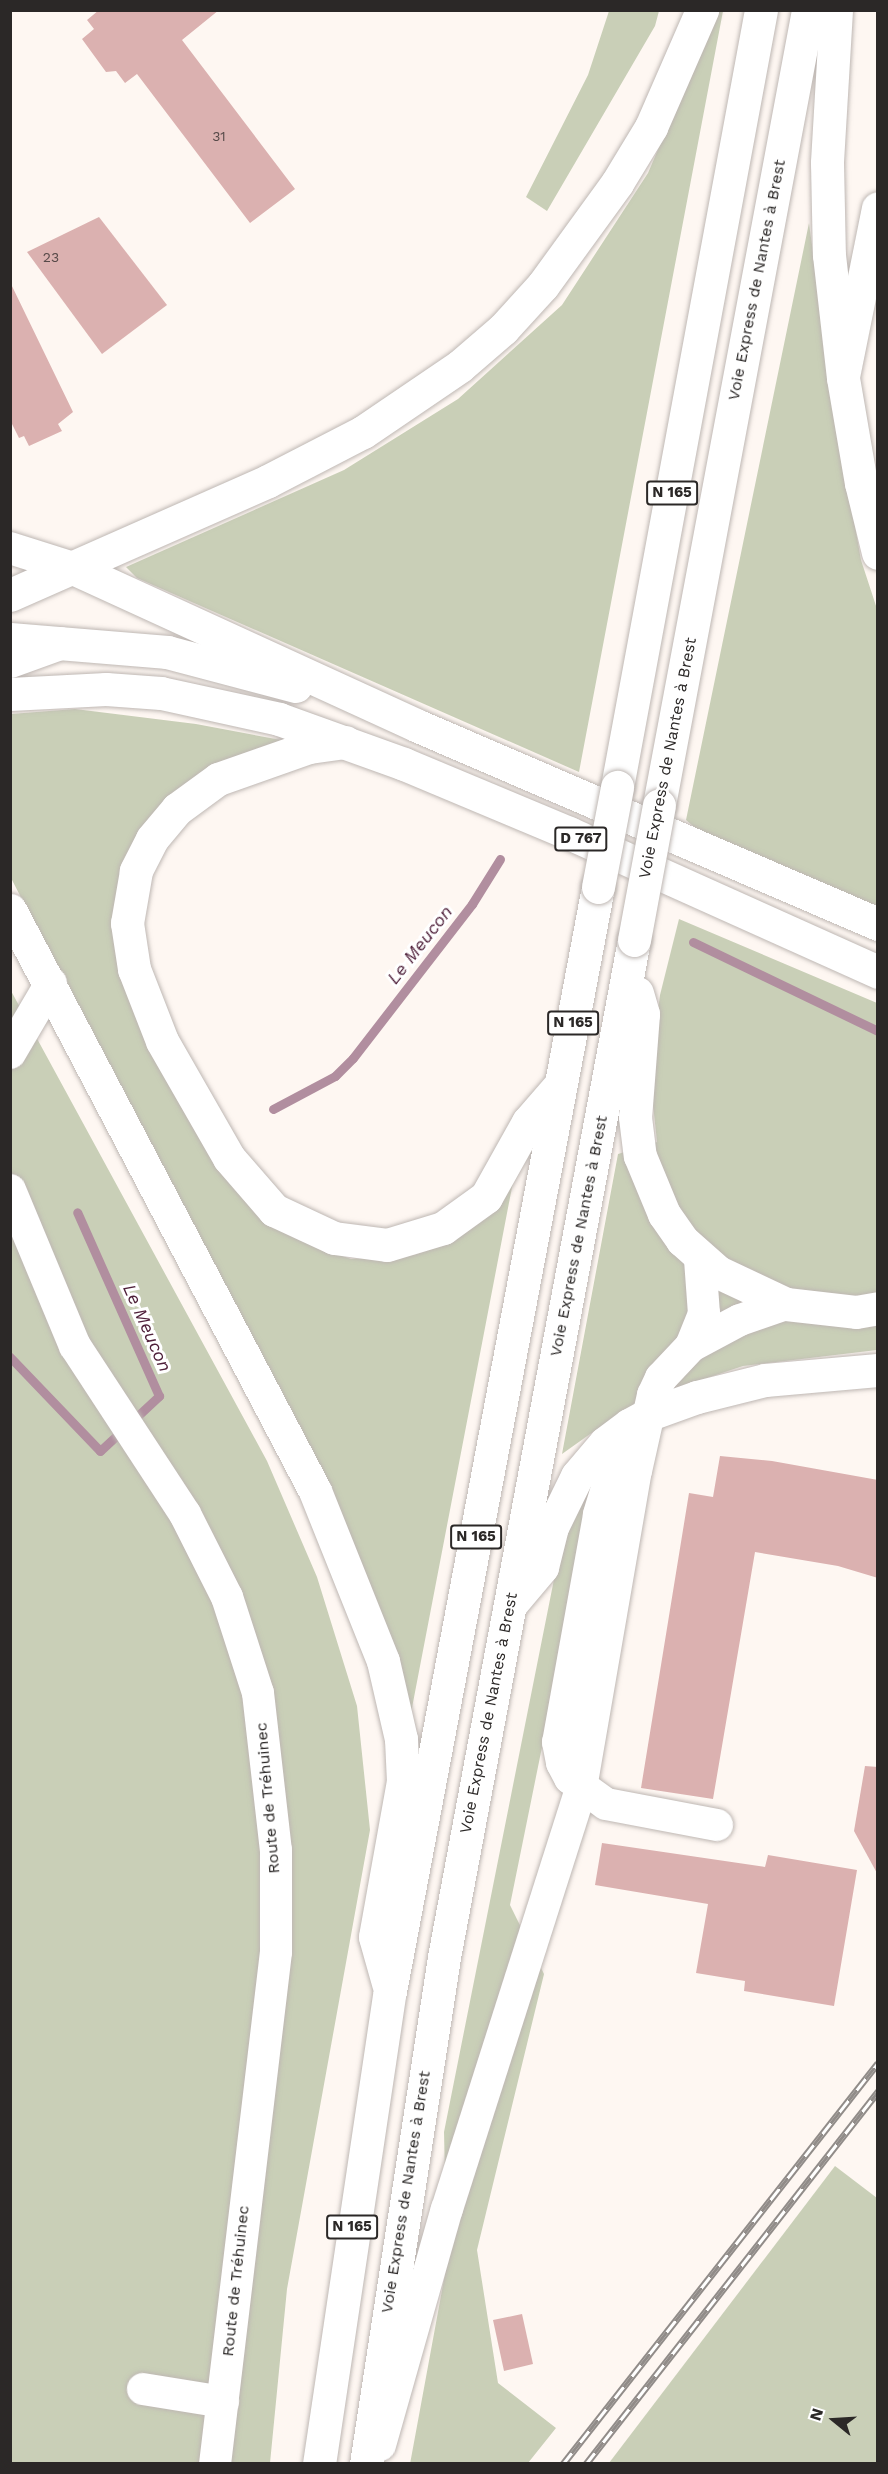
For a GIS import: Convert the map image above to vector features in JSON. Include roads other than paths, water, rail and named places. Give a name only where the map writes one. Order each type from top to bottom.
[{"type":"main road","points":[[10,595],[268,482],[363,432],[411,403],[502,329],[543,285],[617,183],[651,127],[702,10]]},
{"type":"main road","name":"N 165","points":[[319,2463],[390,1991],[761,10]]},
{"type":"main road","name":"Voie Express de Nantes à Brest","points":[[366,2463],[440,1979],[808,10]]},
{"type":"main road","points":[[836,10],[827,163],[829,255],[843,378],[861,483],[878,553]]},
{"type":"main road","points":[[73,568],[418,726]]},
{"type":"main road","name":"D 767","points":[[10,639],[124,646],[226,665],[418,726],[878,924]]},
{"type":"main road","points":[[10,661],[60,643]]},
{"type":"main road","name":"D 767","points":[[10,694],[106,689],[161,693],[279,719],[345,742],[569,833],[878,972]]},
{"type":"main road","points":[[345,742],[290,752],[219,779],[177,809],[152,839],[136,872],[127,922],[134,969],[162,1041],[229,1158],[274,1210],[334,1238],[387,1245],[443,1228],[486,1197],[528,1122],[561,1083]]},
{"type":"main road","points":[[10,910],[51,983],[315,1491],[383,1661],[401,1739],[403,1781],[375,1937],[390,1991]]},
{"type":"main road","points":[[632,954],[643,1014],[635,1118],[640,1156],[664,1214],[700,1259],[752,1291],[786,1304],[856,1312],[878,1308]]},
{"type":"main road","points":[[509,1607],[542,1567],[562,1500],[577,1476],[605,1443],[765,1380],[878,1370]]},
{"type":"street","points":[[843,378],[878,208]]},
{"type":"street","points":[[10,548],[73,568]]},
{"type":"street","points":[[10,1053],[51,983]]},
{"type":"street","name":"Route de Tréhuinec","points":[[10,1190],[75,1346],[185,1514],[227,1597],[258,1693],[276,1850],[276,1952],[215,2463]]},
{"type":"street","points":[[691,1347],[704,1314],[700,1259]]},
{"type":"street","points":[[375,2463],[447,2209],[581,1788],[645,1426],[661,1378],[691,1347],[740,1320],[786,1304]]},
{"type":"street","points":[[581,1788],[606,1804],[624,1810],[717,1825]]},
{"type":"street","points":[[142,2389],[223,2402]]},
{"type":"waterway","name":"Le Meucon","points":[[273,1109],[335,1076],[353,1058],[472,904],[500,859]]},
{"type":"waterway","name":"Le Meucon","points":[[693,942],[878,1031]]},
{"type":"waterway","name":"Le Meucon","points":[[10,1357],[100,1451],[159,1396],[77,1212]]},
{"type":"railway","points":[[563,2464],[878,2063]]},
{"type":"railway","points":[[586,2464],[878,2091]]}]
